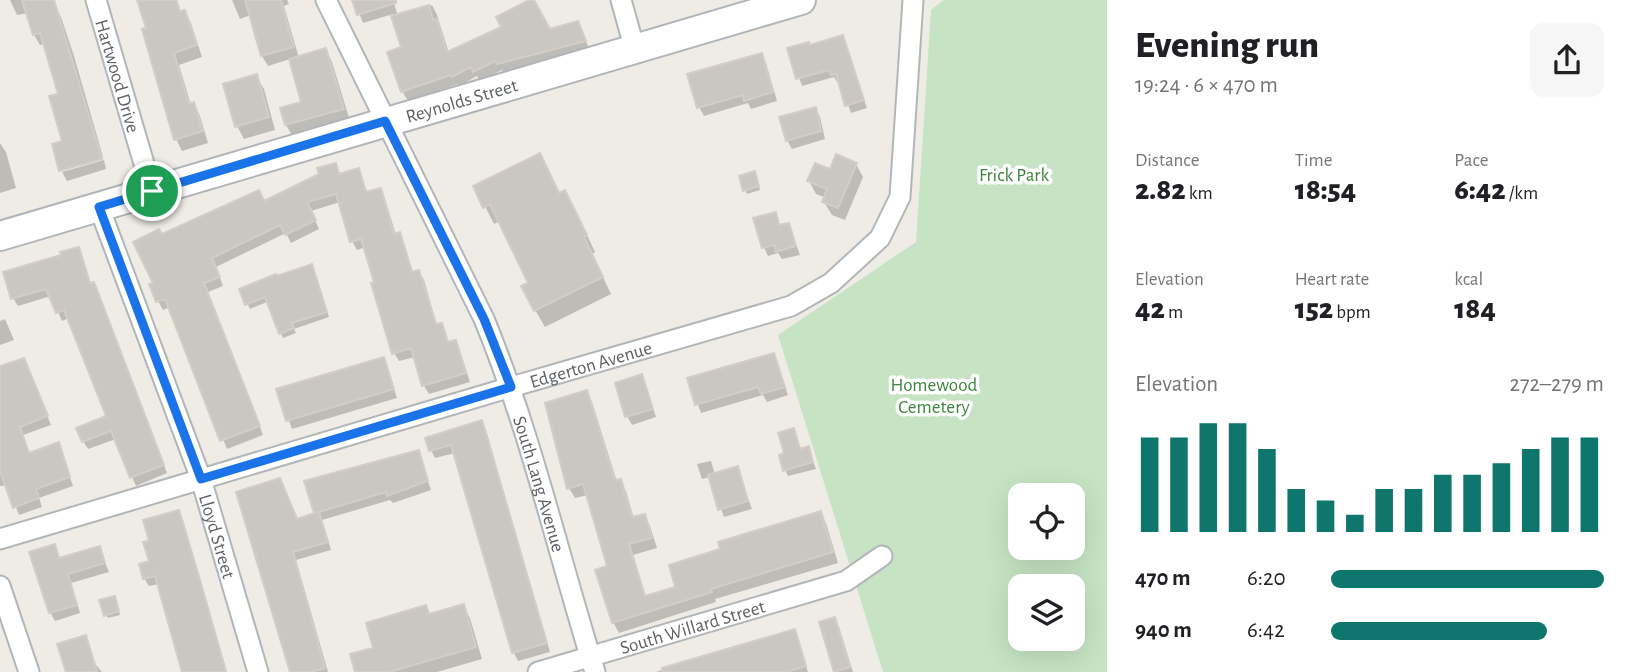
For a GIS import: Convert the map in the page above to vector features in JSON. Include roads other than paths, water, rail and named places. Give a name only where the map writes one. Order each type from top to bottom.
[{"type":"street","name":"Hartwood Drive","points":[[96,0],[152,191]]},
{"type":"street","name":"South Lang Avenue","points":[[326,0],[484,319],[511,387],[592,664]]},
{"type":"street","points":[[621,0],[635,50]]},
{"type":"street","name":"Reynolds Street","points":[[0,236],[801,0]]},
{"type":"street","name":"Edgerton Avenue","points":[[0,539],[791,306],[831,284],[880,238],[900,197],[913,0]]},
{"type":"street","name":"Lloyd Street","points":[[99,207],[201,479],[258,672]]},
{"type":"street","name":"South Willard Street","points":[[538,672],[592,664],[846,581],[881,556]]},
{"type":"street","points":[[0,586],[29,672]]},
{"type":"park label","name":"Frick Park","points":[[1014,174]]},
{"type":"park label","name":"Homewood Cemetery","points":[[934,395]]}]
